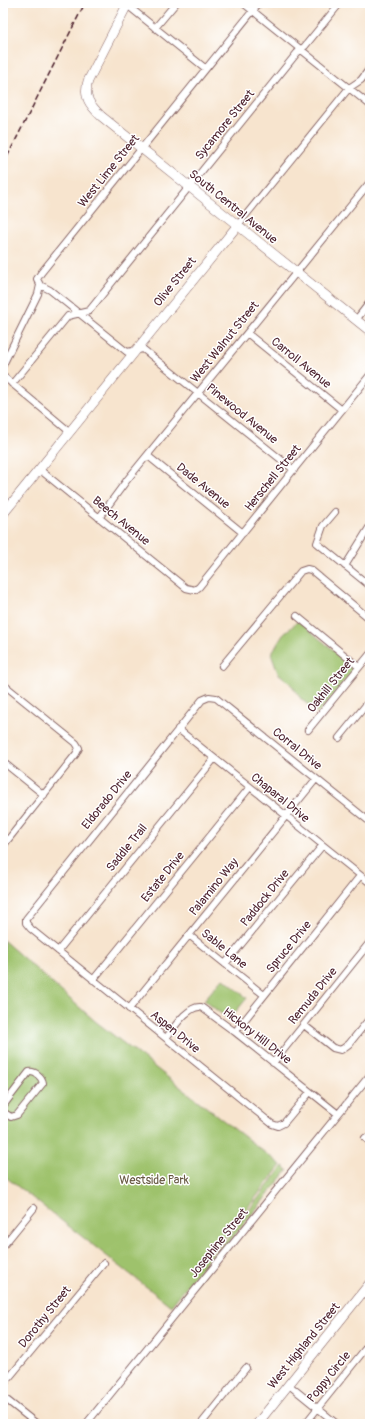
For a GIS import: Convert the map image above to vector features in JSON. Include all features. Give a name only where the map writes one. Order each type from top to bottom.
[{"type":"main road","name":"South Central Avenue","points":[[127,4],[88,81],[86,87],[88,103],[101,116],[237,226],[370,331]]},
{"type":"main road","name":"Olive Street","points":[[3,514],[237,226]]},
{"type":"main road","name":"West Highland Street","points":[[257,1424],[370,1283]]},
{"type":"street","points":[[155,28],[176,3]]},
{"type":"street","points":[[243,3],[370,105]]},
{"type":"street","name":"West Lime Street","points":[[3,365],[38,294],[40,285],[37,279],[41,272],[259,3]]},
{"type":"street","name":"Sycamore Street","points":[[12,384],[68,316],[89,311],[297,53],[340,3]]},
{"type":"street","points":[[127,4],[205,68]]},
{"type":"street","name":"Olive Street","points":[[237,226],[349,88],[361,80],[370,68]]},
{"type":"street","name":"West Walnut Street","points":[[100,518],[127,480],[370,182]]},
{"type":"street","name":"Pinewood Avenue","points":[[40,285],[50,290],[127,352],[143,349],[294,470]]},
{"type":"street","points":[[356,320],[370,302]]},
{"type":"street","name":"Carroll Avenue","points":[[247,333],[342,410]]},
{"type":"street","name":"Herschell Street","points":[[190,590],[195,590],[199,587],[370,375]]},
{"type":"street","points":[[3,376],[70,432]]},
{"type":"street","name":"Dade Avenue","points":[[148,456],[244,533]]},
{"type":"street","name":"Beech Avenue","points":[[39,469],[190,590]]},
{"type":"street","points":[[335,512],[323,526],[317,543],[370,586]]},
{"type":"street","points":[[345,566],[370,526]]},
{"type":"street","points":[[222,666],[303,569],[311,570],[370,619]]},
{"type":"street","points":[[297,616],[359,668]]},
{"type":"street","name":"Oakhill Street","points":[[308,730],[370,654]]},
{"type":"street","points":[[3,684],[78,745],[78,751],[3,846]]},
{"type":"street","name":"Eldorado Drive","points":[[26,921],[27,916],[178,729],[202,700],[209,697]]},
{"type":"street","name":"Corral Drive","points":[[209,697],[216,698],[370,822]]},
{"type":"street","points":[[339,738],[370,700]]},
{"type":"street","name":"Chaparal Drive","points":[[178,729],[370,883]]},
{"type":"street","name":"Saddle Trail","points":[[58,951],[214,759]]},
{"type":"street","points":[[3,762],[44,795]]},
{"type":"street","name":"Palamino Way","points":[[129,1009],[316,779]]},
{"type":"street","name":"Estate Drive","points":[[93,980],[250,787]]},
{"type":"street","name":"Paddock Drive","points":[[225,964],[322,846]]},
{"type":"street","name":"Spruce Drive","points":[[235,1032],[360,876]]},
{"type":"street","name":"Aspen Drive","points":[[26,921],[27,926],[275,1125],[281,1125],[284,1123],[310,1092]]},
{"type":"street","name":"Sable Lane","points":[[189,935],[264,995]]},
{"type":"street","name":"Remuda Drive","points":[[273,1063],[370,942]]},
{"type":"street","name":"Hickory Hill Drive","points":[[166,1038],[190,1009],[197,1006],[201,1007],[235,1032],[338,1114]]},
{"type":"street","points":[[304,1025],[333,1048],[341,1050],[349,1044],[370,1018]]},
{"type":"street","points":[[3,1106],[29,1072],[33,1072],[42,1078],[43,1083],[17,1115],[11,1117],[3,1112]]},
{"type":"street","name":"Josephine Street","points":[[86,1424],[370,1075]]},
{"type":"street","points":[[3,1246],[34,1208]]},
{"type":"street","name":"Dorothy Street","points":[[3,1386],[104,1263]]},
{"type":"street","name":"Poppy Circle","points":[[305,1424],[370,1344]]},
{"type":"street","points":[[201,1424],[246,1368]]},
{"type":"street","points":[[288,1385],[337,1424]]},
{"type":"street","points":[[3,1397],[37,1424]]},
{"type":"green space","points":[[298,621],[355,668],[318,713],[301,699],[291,684],[278,673],[271,654],[283,635]]},
{"type":"green space","name":"Westside Park","points":[[3,940],[95,1021],[281,1165],[171,1306],[3,1175]]},
{"type":"green space","points":[[223,978],[247,998],[229,1020],[204,1000]]},
{"type":"green space","points":[[283,1166],[288,1170],[183,1299],[181,1298]]},
{"type":"railway","points":[[3,165],[85,3]]}]
